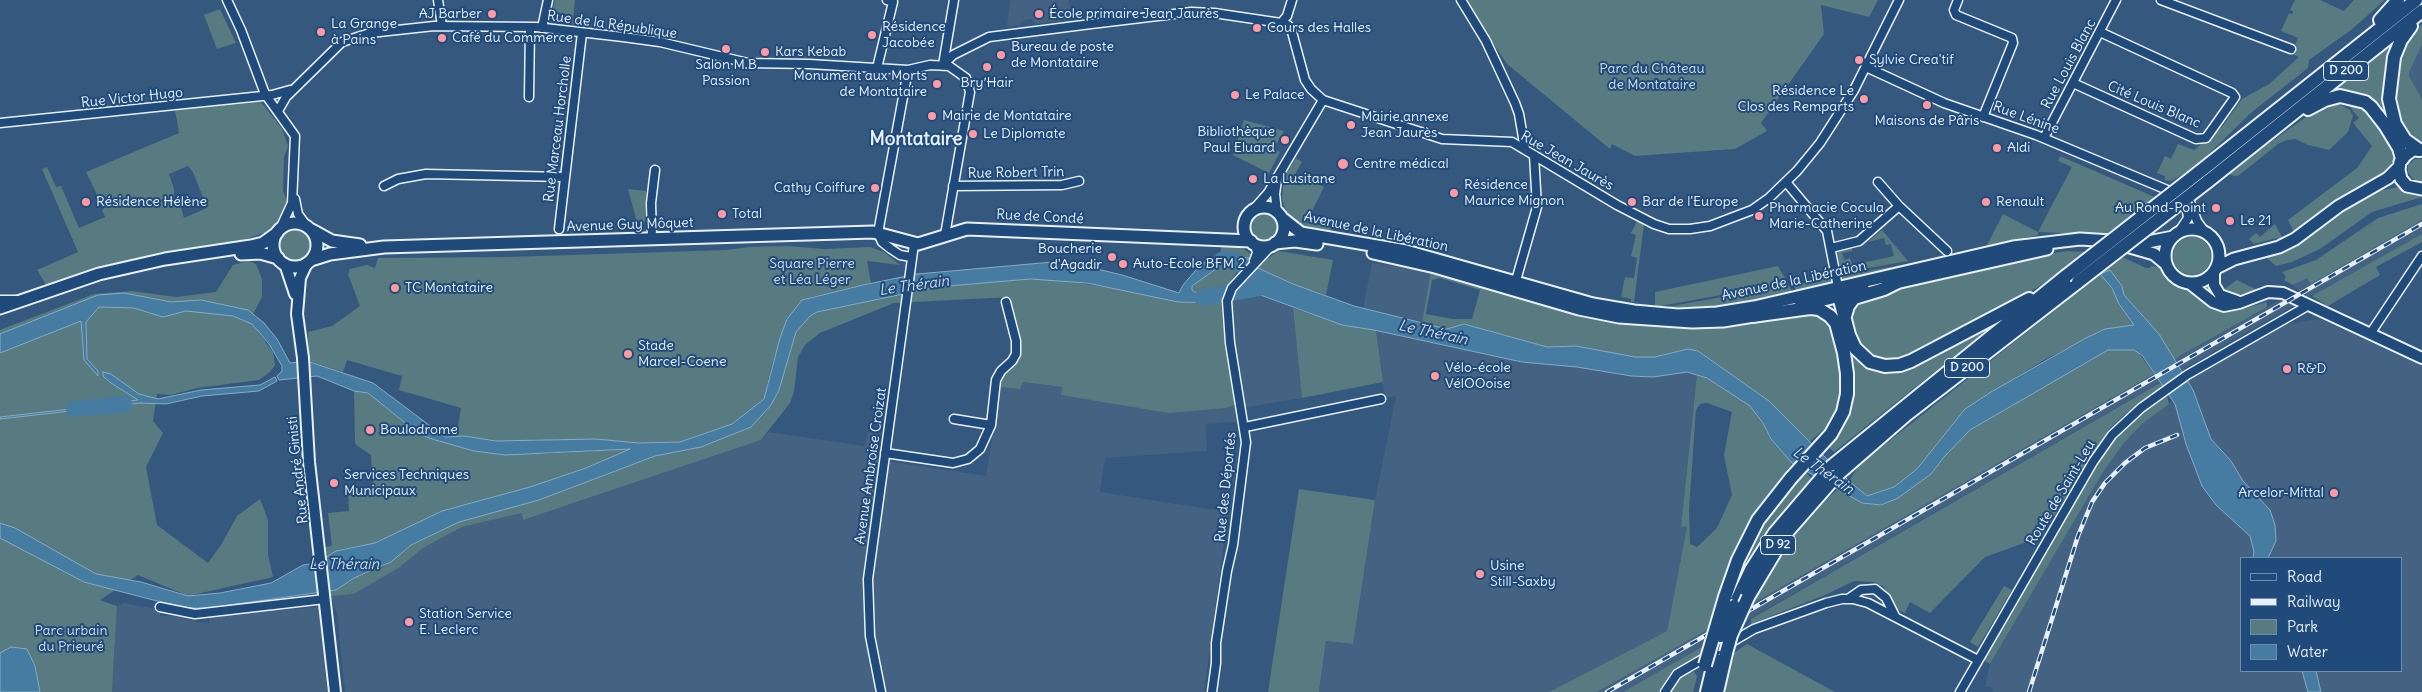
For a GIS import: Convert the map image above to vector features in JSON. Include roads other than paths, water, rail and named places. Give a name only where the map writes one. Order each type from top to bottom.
[{"type":"main road","points":[[2335,64],[2398,0]]},
{"type":"main road","name":"D 200","points":[[1853,454],[1921,404],[2078,282],[2335,64],[2416,0]]},
{"type":"main road","points":[[2421,150],[2405,140],[2395,124],[2390,111],[2389,92],[2391,69],[2398,45],[2422,11]]},
{"type":"main road","name":"D 200","points":[[1707,692],[1729,601],[1768,543],[1853,454],[2066,276],[2202,177],[2270,132],[2422,11]]},
{"type":"main road","points":[[2270,132],[2325,100],[2340,96],[2365,102],[2375,111],[2400,148],[2400,176],[2407,186]]},
{"type":"main road","points":[[2271,250],[2233,252],[2225,250],[2216,244],[2205,232],[2192,229],[2176,235],[2166,250],[2166,264],[2174,276],[2190,283],[2203,281],[2215,270],[2230,261],[2271,250],[2301,235],[2339,206],[2388,178],[2408,153],[2421,150]]},
{"type":"main road","points":[[2369,189],[2391,184],[2422,189]]},
{"type":"main road","points":[[1267,207],[1279,215],[1283,232],[1273,244],[1263,246],[1253,243],[1245,232],[1244,225],[1247,217],[1253,210],[1267,207]]},
{"type":"main road","name":"Avenue de la Libération","points":[[1279,215],[1301,233],[1406,251],[1589,311],[1703,322],[1752,316],[2013,247],[2080,239],[2143,243],[2176,235]]},
{"type":"main road","points":[[0,308],[71,283],[139,264],[260,244],[278,231],[294,223],[309,228],[317,246],[309,262],[295,267],[282,261],[250,253],[151,268],[64,291],[0,316]]},
{"type":"main road","name":"Rue de Condé","points":[[1206,240],[1231,235],[1244,225]]},
{"type":"main road","name":"Avenue Guy Môquet","points":[[309,228],[337,242],[384,247]]},
{"type":"main road","name":"Rue de Condé","points":[[914,244],[963,229],[1253,243]]},
{"type":"main road","points":[[278,231],[273,246],[282,261]]},
{"type":"main road","points":[[878,233],[914,244]]},
{"type":"main road","name":"Avenue Guy Môquet","points":[[309,262],[330,254],[384,247],[878,233]]},
{"type":"main road","name":"Avenue de la Libération","points":[[1273,244],[1305,242],[1377,253],[1515,286]]},
{"type":"main road","name":"Avenue de la Libération","points":[[1649,317],[1727,312],[1896,282],[2007,257],[2082,244],[2136,248],[2158,256],[2166,264]]},
{"type":"main road","points":[[2215,270],[2219,256],[2216,244]]},
{"type":"main road","points":[[1729,601],[1738,560],[1753,529],[1790,478],[1827,439],[1843,412],[1848,388],[1840,320],[1854,298],[1884,289],[1896,282]]},
{"type":"main road","points":[[1839,292],[1834,305],[1840,320],[1859,353],[1875,364],[1895,366],[1917,358],[2052,288]]},
{"type":"main road","points":[[1752,316],[1815,308],[1840,320]]},
{"type":"main road","name":"D 92","points":[[1748,597],[1774,551],[1811,496]]},
{"type":"main road","name":"D 200","points":[[1716,692],[1715,659],[1748,597]]},
{"type":"main road","points":[[1703,692],[1715,659]]},
{"type":"street","points":[[227,0],[241,30],[266,96],[294,136],[294,192],[298,214],[309,228]]},
{"type":"street","points":[[438,0],[442,26]]},
{"type":"street","points":[[542,28],[548,0]]},
{"type":"street","points":[[877,68],[893,2],[887,0]]},
{"type":"street","points":[[943,65],[954,0]]},
{"type":"street","points":[[943,65],[953,55],[989,37],[1100,22],[1198,12],[1281,22],[1287,16],[1292,0]]},
{"type":"street","points":[[1461,0],[1486,41],[1518,109],[1525,149]]},
{"type":"street","name":"Rue Jean Jaurès","points":[[1281,22],[1288,26],[1292,32],[1305,80],[1310,89],[1323,100],[1442,140],[1508,142],[1525,149],[1617,205],[1669,229],[1704,228],[1737,217],[1758,207],[1786,182],[1820,143],[1866,68],[1899,0]]},
{"type":"street","points":[[1958,0],[1954,10],[1956,15],[2012,38],[2013,43],[1983,118]]},
{"type":"street","name":"Rue Louis Blanc","points":[[2044,138],[2116,0]]},
{"type":"street","points":[[2161,0],[2291,49]]},
{"type":"street","name":"Rue de la République","points":[[278,111],[283,100],[337,44],[370,33],[442,26],[530,27],[582,32],[660,42],[742,62],[908,70],[930,65],[943,65]]},
{"type":"street","points":[[529,97],[530,27]]},
{"type":"street","name":"Rue Marceau Horcholle","points":[[559,229],[582,32]]},
{"type":"street","name":"Cité Louis Blanc","points":[[2073,84],[2196,139],[2206,138],[2235,97],[2232,93],[2100,32]]},
{"type":"street","points":[[943,65],[951,67],[963,75],[970,88],[945,235]]},
{"type":"street","name":"Rue Lénine","points":[[1866,68],[1944,103],[2044,138],[2176,194],[2190,202],[2197,221],[2205,232]]},
{"type":"street","points":[[908,70],[878,233],[882,242],[891,249],[900,255],[911,257]]},
{"type":"street","name":"Rue de la République","points":[[266,96],[284,93],[296,87]]},
{"type":"street","name":"Rue Victor Hugo","points":[[0,123],[266,96]]},
{"type":"street","points":[[1253,210],[1268,193],[1323,100]]},
{"type":"street","points":[[1515,286],[1537,207],[1534,155]]},
{"type":"street","points":[[652,239],[651,203],[654,170]]},
{"type":"street","points":[[1279,173],[1275,194],[1279,215]]},
{"type":"street","points":[[384,186],[398,178],[426,174],[565,177]]},
{"type":"street","name":"Rue Robert Trin","points":[[953,186],[1062,185],[1079,181]]},
{"type":"street","points":[[1786,182],[1825,228],[1831,248],[1839,292]]},
{"type":"street","points":[[1878,182],[1899,206],[1947,251]]},
{"type":"street","points":[[278,231],[291,208],[294,192]]},
{"type":"street","points":[[2176,194],[2185,202],[2188,212],[2186,221],[2176,235]]},
{"type":"street","points":[[1831,248],[1859,241],[1899,206]]},
{"type":"street","points":[[1253,243],[1257,253],[1254,263]]},
{"type":"street","name":"Avenue Ambroise Croizat","points":[[881,692],[870,642],[867,596],[914,244]]},
{"type":"street","name":"Rue des Déportés","points":[[1212,692],[1216,663],[1216,643],[1245,460],[1245,426],[1230,343],[1228,303],[1230,290],[1241,276],[1273,244]]},
{"type":"street","points":[[2370,334],[2422,256]]},
{"type":"street","points":[[282,261],[293,284],[297,304]]},
{"type":"street","points":[[297,304],[300,278],[309,262]]},
{"type":"street","points":[[2215,270],[2214,285],[2220,295],[2232,300],[2246,300]]},
{"type":"street","points":[[2190,283],[2220,305],[2233,305],[2263,293],[2277,292],[2422,358]]},
{"type":"street","points":[[0,300],[20,300]]},
{"type":"street","points":[[885,453],[949,463],[963,461],[980,449],[992,425],[996,380],[1001,371],[1014,358],[1016,350],[1006,302]]},
{"type":"street","name":"Rue André Ginisti","points":[[297,304],[309,462],[325,597]]},
{"type":"street","name":"Route de Saint-Leu","points":[[1960,692],[2101,449],[2122,425],[2187,376],[2309,305]]},
{"type":"street","points":[[1245,426],[1381,399]]},
{"type":"street","points":[[954,419],[992,425]]},
{"type":"street","points":[[1848,599],[1861,590],[1875,589],[1886,598],[1895,616]]},
{"type":"street","points":[[160,607],[195,614],[325,597],[334,692]]},
{"type":"street","points":[[1664,692],[1677,674],[1754,629],[1826,603],[1848,599],[1868,603],[1978,660]]},
{"type":"water","points":[[1221,255],[1249,258],[1238,270],[1230,264],[1220,266],[1192,286],[1192,290],[1196,293],[1224,291],[1221,302],[1217,303],[1178,302],[1087,283],[1030,279],[937,287],[817,312],[810,316],[796,332],[779,390],[771,405],[751,427],[701,447],[655,456],[539,500],[459,522],[411,545],[391,562],[354,578],[336,590],[209,608],[184,608],[84,582],[0,538],[0,523],[15,528],[96,574],[141,582],[188,596],[220,593],[271,583],[303,565],[317,563],[336,551],[375,543],[442,511],[530,487],[586,468],[630,449],[505,455],[474,451],[432,439],[419,434],[368,393],[354,391],[317,376],[279,380],[277,376],[282,371],[282,366],[269,344],[252,324],[233,316],[186,311],[163,317],[134,308],[99,307],[86,322],[87,359],[98,371],[98,376],[84,360],[81,321],[0,353],[0,334],[98,295],[124,293],[171,302],[201,300],[248,310],[264,323],[277,339],[290,363],[307,361],[373,383],[445,437],[464,436],[496,441],[596,439],[638,443],[680,442],[732,424],[764,399],[787,319],[802,300],[917,274],[1064,261],[1122,275],[1179,293],[1183,285],[1201,264]]},
{"type":"water","points":[[1258,268],[1293,284],[1354,306],[1447,329],[1464,324],[1547,347],[1576,346],[1635,357],[1655,357],[1688,349],[1698,351],[1769,401],[1849,481],[1867,496],[1894,487],[1917,469],[1965,409],[1991,392],[2105,329],[2134,325],[2119,304],[2112,288],[2100,274],[2110,270],[2122,286],[2124,295],[2159,334],[2193,390],[2211,439],[2231,461],[2243,481],[2270,510],[2275,525],[2276,541],[2268,557],[2253,557],[2254,552],[2250,536],[2216,505],[2202,486],[2186,444],[2175,404],[2142,355],[2134,350],[2108,350],[1970,430],[1944,457],[1931,474],[1898,498],[1881,505],[1862,503],[1792,463],[1771,439],[1763,423],[1750,406],[1707,378],[1687,372],[1653,377],[1631,376],[1577,367],[1522,362],[1374,330],[1342,325],[1255,293],[1235,298],[1245,282]]},
{"type":"water","points":[[103,372],[111,374],[139,394],[158,399],[201,390],[260,385],[275,377],[277,381],[259,391],[202,396],[166,404],[139,403],[102,408],[102,405],[138,400],[111,383],[103,376]]},
{"type":"water","points":[[97,406],[97,408],[0,419],[0,417]]},
{"type":"water","points":[[11,647],[27,649],[35,666],[40,692],[0,692],[0,653]]},
{"type":"water","points":[[2302,672],[2316,672],[2321,692],[2308,692]]},
{"type":"waterway","name":"Le Thérain","points":[[1222,260],[1228,259],[1238,262],[1258,281],[1271,286]]},
{"type":"waterway","name":"Le Thérain","points":[[1202,298],[1259,288]]},
{"type":"waterway","name":"Le Thérain","points":[[74,409],[124,404]]},
{"type":"railway","points":[[1607,692],[2422,224]]},
{"type":"railway","points":[[2029,692],[2078,536],[2092,502],[2105,483],[2125,463],[2145,448],[2177,435]]},
{"type":"place","name":"AJ Barber","points":[[492,14]]},
{"type":"place","name":"École primaire Jean Jaurès","points":[[1039,14]]},
{"type":"place","name":"Cours des Halles","points":[[1257,28]]},
{"type":"place","name":"La Grange à Pains","points":[[321,32]]},
{"type":"place","name":"Résidence Jacobée","points":[[872,35]]},
{"type":"place","name":"Café du Commerce","points":[[442,38]]},
{"type":"place","name":"Salon M.B Passion","points":[[726,49]]},
{"type":"place","name":"Kars Kebab","points":[[765,52]]},
{"type":"place","name":"Bureau de poste de Montataire","points":[[1001,55]]},
{"type":"place","name":"Sylvie Crea'tif","points":[[1859,60]]},
{"type":"place","name":"Bry’Hair","points":[[987,67]]},
{"type":"place","name":"Monument aux Morts de Montataire","points":[[937,84]]},
{"type":"place","name":"Le Palace","points":[[1235,95]]},
{"type":"place","name":"Résidence Le Clos des Remparts","points":[[1864,99]]},
{"type":"place","name":"Maisons de Pâris","points":[[1927,105]]},
{"type":"place","name":"Mairie de Montataire","points":[[932,116]]},
{"type":"place","name":"Mairie annexe Jean Jaurès","points":[[1351,125]]},
{"type":"place","name":"Le Diplomate","points":[[973,134]]},
{"type":"place","name":"Bibliothèque Paul Eluard","points":[[1285,140]]},
{"type":"place","name":"Aldi","points":[[1997,148]]},
{"type":"place","name":"Centre médical","points":[[1343,164]]},
{"type":"place","name":"La Lusitane","points":[[1253,179]]},
{"type":"place","name":"Cathy Coiffure","points":[[875,188]]},
{"type":"place","name":"Résidence Maurice Mignon","points":[[1454,193]]},
{"type":"place","name":"Résidence Hélène","points":[[86,202]]},
{"type":"place","name":"Bar de l'Europe","points":[[1632,202]]},
{"type":"place","name":"Renault","points":[[1986,202]]},
{"type":"place","name":"Au Rond-Point","points":[[2216,208]]},
{"type":"place","name":"Total","points":[[722,214]]},
{"type":"place","name":"Pharmacie Cocula Marie-Catherine","points":[[1759,216]]},
{"type":"place","name":"Le 21","points":[[2230,221]]},
{"type":"place","name":"Boucherie d'Agadir","points":[[1112,257]]},
{"type":"place","name":"Auto-Ecole BFM 2","points":[[1123,264]]},
{"type":"place","name":"TC Montataire","points":[[395,288]]},
{"type":"place","name":"Stade Marcel-Coene","points":[[628,354]]},
{"type":"place","name":"R&D","points":[[2287,369]]},
{"type":"place","name":"Vélo-école VélOOoise","points":[[1435,376]]},
{"type":"place","name":"Boulodrome","points":[[370,430]]},
{"type":"place","name":"Services Techniques Municipaux","points":[[334,483]]},
{"type":"place","name":"Arcelor-Mittal","points":[[2334,493]]},
{"type":"place","name":"Usine Still-Saxby","points":[[1480,574]]},
{"type":"place","name":"Station Service E. Leclerc","points":[[409,622]]},
{"type":"district","name":"Montataire","points":[[916,140]]},
{"type":"park label","name":"Parc du Château de Montataire","points":[[1652,78]]},
{"type":"park label","name":"Square Pierre et Léa Léger","points":[[812,272]]},
{"type":"park label","name":"Parc urbain du Prieuré","points":[[71,640]]}]
